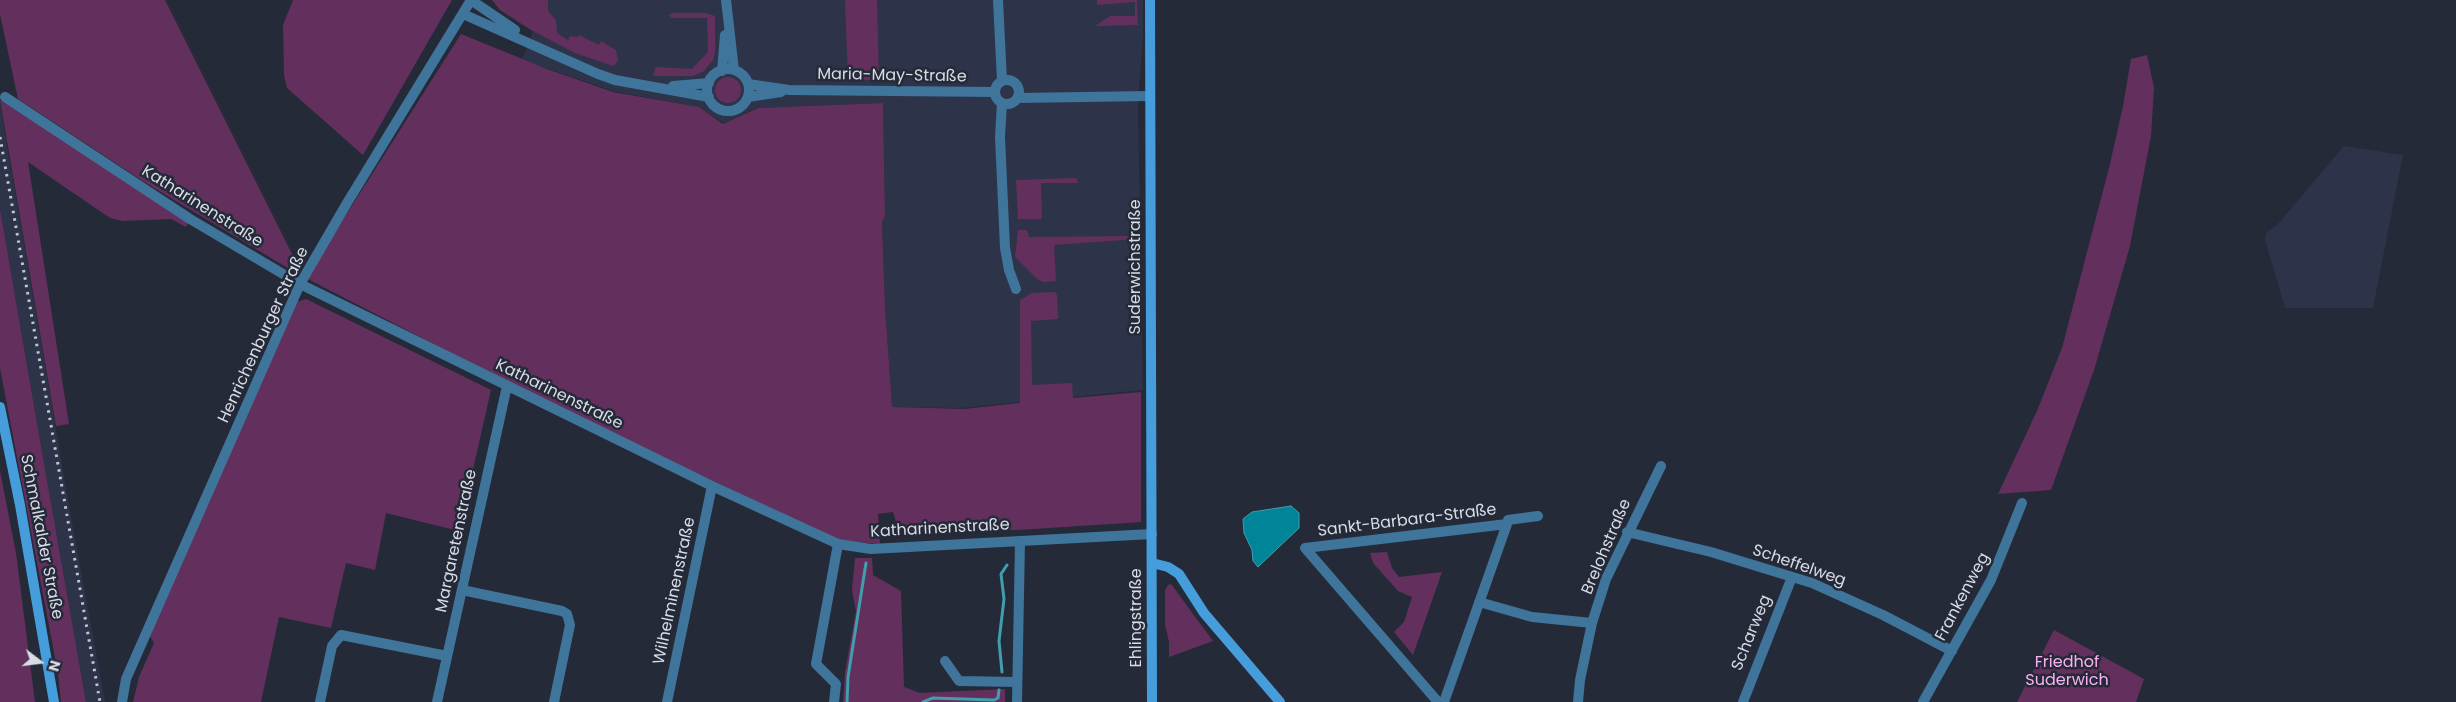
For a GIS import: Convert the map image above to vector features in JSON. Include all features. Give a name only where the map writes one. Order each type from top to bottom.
[{"type":"main road","name":"Suderwichstraße","points":[[1150,0],[1152,534]]},
{"type":"main road","name":"Schmalkalder Straße","points":[[0,407],[22,514],[54,702]]},
{"type":"main road","name":"Ehlingstraße","points":[[1152,534],[1152,702]]},
{"type":"main road","points":[[1152,563],[1168,567],[1179,574],[1214,626],[1280,702]]},
{"type":"street","name":"Henrichenburger Straße","points":[[122,702],[126,679],[300,284],[471,0]]},
{"type":"street","name":"Maria-May-Straße","points":[[471,0],[550,53]]},
{"type":"street","points":[[726,0],[734,70]]},
{"type":"street","points":[[998,0],[1002,81]]},
{"type":"street","name":"Maria-May-Straße","points":[[463,14],[598,74],[649,86],[709,96],[715,106],[730,111],[744,104],[748,97],[789,90]]},
{"type":"street","points":[[722,70],[727,19]]},
{"type":"street","points":[[709,96],[709,83],[716,73],[722,70],[734,70],[745,78],[748,84],[748,97]]},
{"type":"street","points":[[1017,98],[1018,91],[1015,84],[1009,81],[1002,81],[997,86],[995,92],[997,99],[1002,103],[1012,102],[1017,98],[1150,96]]},
{"type":"street","name":"Maria-May-Straße","points":[[649,86],[709,83]]},
{"type":"street","name":"Maria-May-Straße","points":[[748,84],[789,90],[995,92]]},
{"type":"street","name":"Katharinenstraße","points":[[5,97],[190,219],[300,284],[712,486],[838,544],[871,549],[1152,534]]},
{"type":"street","points":[[1002,103],[1000,137],[1005,248],[1016,289]]},
{"type":"street","name":"Margaretenstraße","points":[[437,702],[507,386]]},
{"type":"street","name":"Brelohstraße","points":[[1578,702],[1580,680],[1592,623],[1606,579],[1627,532],[1661,466]]},
{"type":"street","name":"Wilhelminenstraße","points":[[667,702],[712,486]]},
{"type":"street","name":"Frankenweg","points":[[1923,702],[1991,580],[2022,503]]},
{"type":"street","name":"Sankt-Barbara-Straße","points":[[1444,702],[1508,520],[1538,516]]},
{"type":"street","name":"Sankt-Barbara-Straße","points":[[1438,702],[1305,548],[1507,524]]},
{"type":"street","name":"Scheffelweg","points":[[1627,532],[1711,552],[1792,577],[1883,614],[1952,651]]},
{"type":"street","points":[[1017,702],[1020,541]]},
{"type":"street","points":[[834,702],[836,684],[816,664],[838,544]]},
{"type":"street","name":"Scharweg","points":[[1743,702],[1792,577]]},
{"type":"street","points":[[462,590],[567,614],[570,626],[554,702]]},
{"type":"street","points":[[1479,602],[1532,617],[1592,623]]},
{"type":"street","points":[[320,702],[332,646],[340,635],[448,656]]},
{"type":"street","points":[[945,661],[959,681],[1017,682]]},
{"type":"shaded area","points":[[549,0],[1143,0],[1143,36],[1138,102],[1143,390],[960,408],[892,407],[885,306],[882,222],[885,216],[883,103],[757,108],[724,123],[698,107],[613,91],[522,60],[533,31]]},
{"type":"shaded area","points":[[0,105],[105,702],[86,702],[0,209]]},
{"type":"shaded area","points":[[2344,146],[2403,155],[2373,308],[2285,308],[2265,240],[2266,233],[2277,225]]},
{"type":"green space","points":[[0,0],[165,0],[299,268],[296,273],[146,183],[18,99],[0,14]]},
{"type":"green space","points":[[293,0],[452,0],[363,155],[287,88],[284,75],[283,25]]},
{"type":"green space","points":[[492,0],[548,0],[548,11],[556,20],[557,32],[561,36],[568,40],[570,36],[577,37],[579,35],[599,45],[601,41],[616,50],[618,61],[613,66],[575,53],[531,30],[500,10]]},
{"type":"green space","points":[[845,0],[877,0],[879,80],[848,80]]},
{"type":"green space","points":[[1097,0],[1137,0],[1138,25],[1095,26],[1110,16],[1135,16],[1135,2],[1097,5]]},
{"type":"green space","points":[[673,13],[706,13],[715,16],[715,53],[713,60],[704,71],[693,76],[653,76],[656,67],[692,69],[708,52],[707,18],[672,18],[668,15]]},
{"type":"green space","points":[[461,34],[547,69],[613,92],[699,107],[723,124],[758,108],[883,103],[885,216],[882,222],[885,306],[892,407],[964,409],[1020,403],[1020,300],[1032,293],[1055,292],[1057,295],[1058,319],[1031,321],[1032,385],[1072,383],[1073,398],[1141,392],[1141,522],[1018,530],[899,532],[893,512],[878,514],[880,544],[836,540],[509,383],[306,278]]},
{"type":"green space","points":[[2147,55],[2154,88],[2151,136],[2130,246],[2094,370],[2051,490],[1998,494],[2037,411],[2062,348],[2110,164],[2131,59]]},
{"type":"green space","points":[[728,77],[737,81],[741,90],[737,99],[728,103],[719,99],[715,90],[719,81]]},
{"type":"green space","points":[[0,100],[190,220],[186,227],[171,219],[123,221],[110,218],[28,162],[69,424],[56,426]]},
{"type":"green space","points":[[1076,178],[1078,183],[1041,183],[1042,219],[1018,219],[1016,180]]},
{"type":"green space","points":[[0,209],[86,702],[61,702],[58,673],[0,368]]},
{"type":"green space","points":[[1018,230],[1027,230],[1029,237],[1138,236],[1138,239],[1054,245],[1056,281],[1043,282],[1037,279],[1015,257]]},
{"type":"green space","points":[[306,299],[491,390],[459,531],[386,513],[375,570],[346,563],[331,628],[279,617],[261,702],[133,702],[139,677],[154,643],[150,636],[297,302]]},
{"type":"green space","points":[[0,471],[16,553],[35,702],[0,702]]},
{"type":"green space","points":[[1387,552],[1392,568],[1399,577],[1442,572],[1413,655],[1394,632],[1404,622],[1412,597],[1398,591],[1373,563],[1370,553]]},
{"type":"green space","points":[[855,558],[872,558],[873,575],[901,591],[904,687],[920,693],[1005,689],[1005,702],[843,702],[845,672],[856,611],[852,590]]},
{"type":"green space","points":[[1171,584],[1213,641],[1169,657],[1169,642],[1165,624],[1165,590]]},
{"type":"green space","name":"Friedhof Suderwich","points":[[2054,630],[2144,679],[2136,702],[2017,702]]},
{"type":"water","points":[[1291,506],[1299,513],[1299,528],[1258,567],[1253,561],[1252,550],[1244,533],[1243,519],[1252,512]]},
{"type":"waterway","points":[[847,702],[848,677],[866,563]]},
{"type":"waterway","points":[[1002,672],[999,641],[1004,599],[1001,574],[1007,565]]},
{"type":"waterway","points":[[923,702],[933,698],[994,700],[998,698],[999,690]]},
{"type":"railway","points":[[0,137],[100,702]]}]
